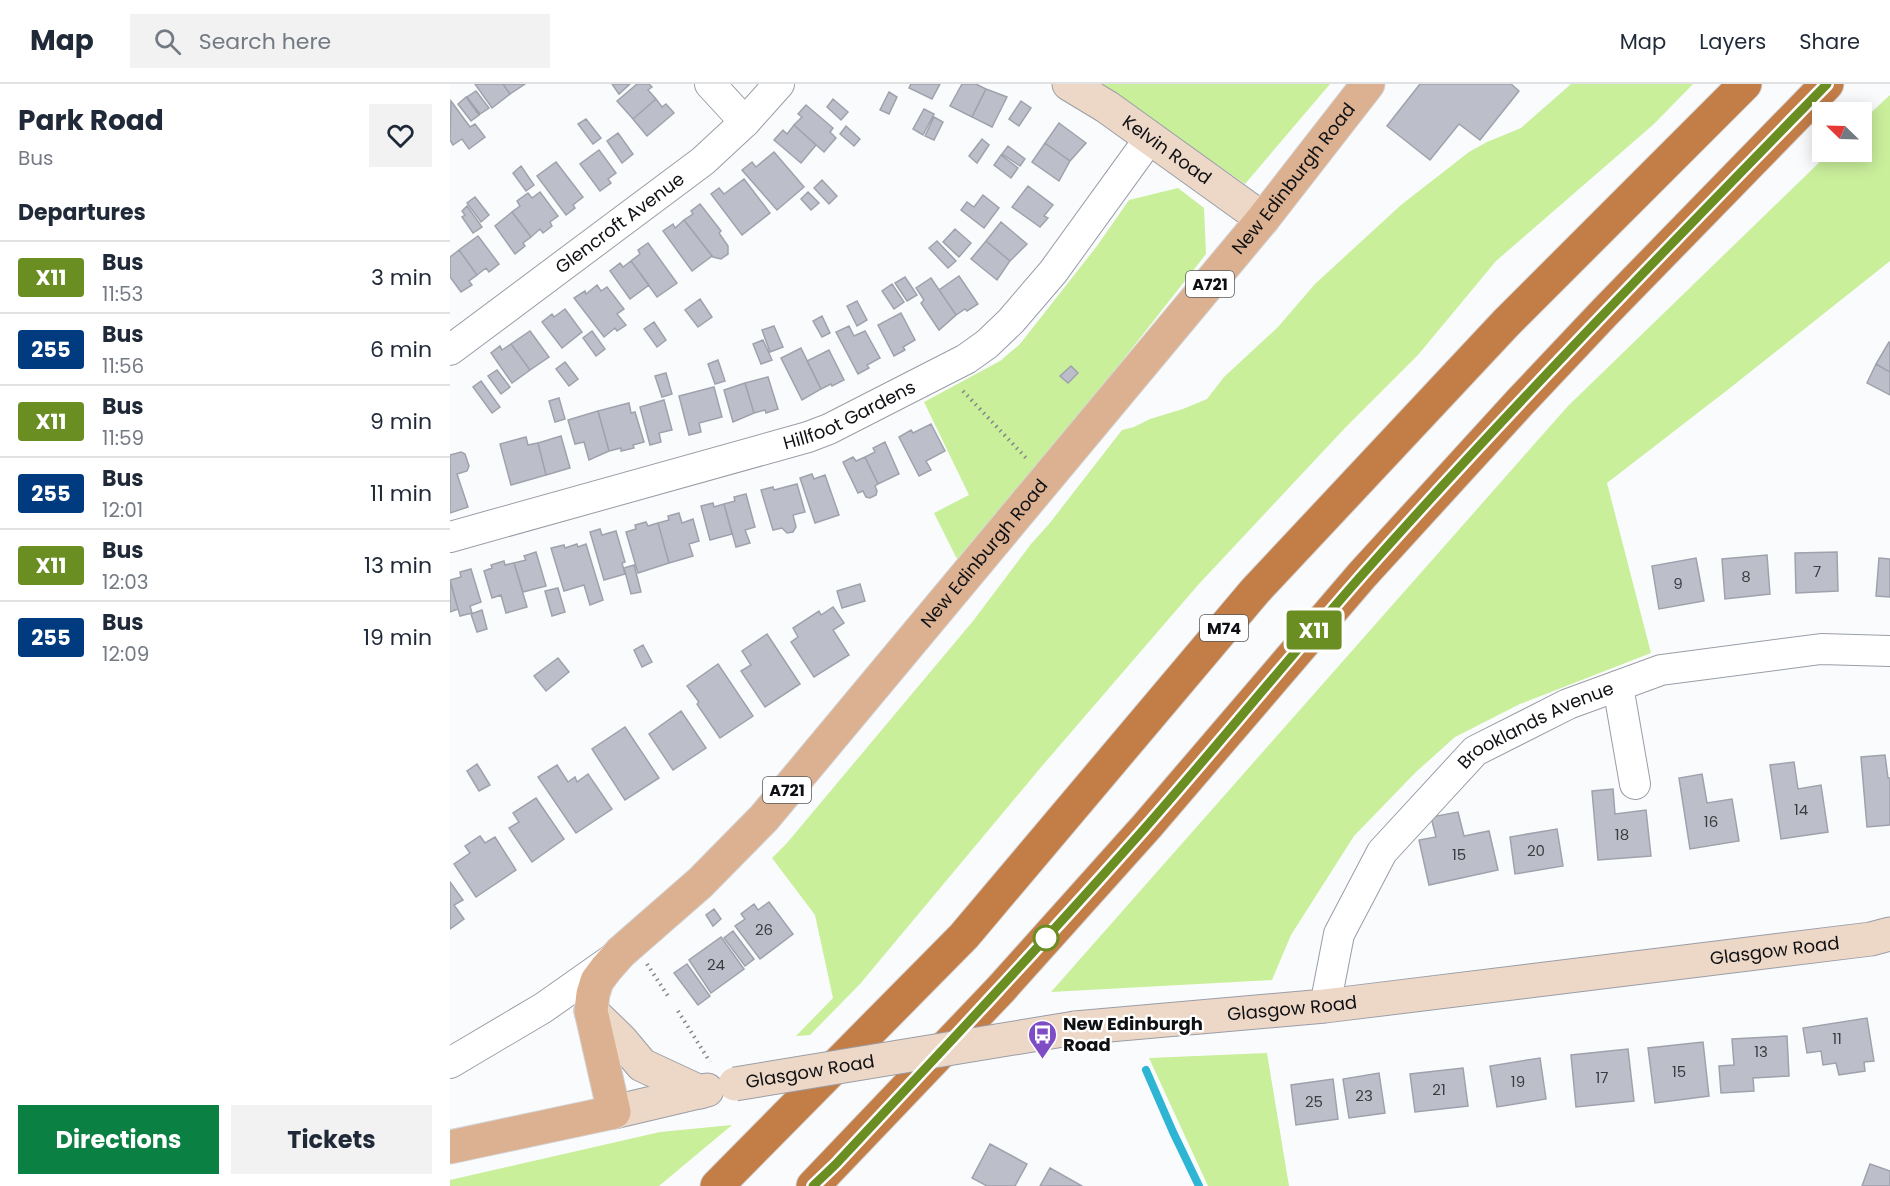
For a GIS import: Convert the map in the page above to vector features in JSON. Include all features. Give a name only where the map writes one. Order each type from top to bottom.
[{"type":"highway","name":"M74","points":[[717,1186],[964,936],[1255,591],[1506,323],[1745,84]]},
{"type":"highway","points":[[813,1186],[1008,981],[1147,826],[1362,575],[1513,410],[1604,312],[1827,84]]},
{"type":"main road","name":"Kelvin Road","points":[[1069,84],[1107,107],[1263,219]]},
{"type":"main road","name":"New Edinburgh Road","points":[[614,1112],[591,1011],[597,981],[627,947],[700,883],[764,818],[1263,219],[1368,84]]},
{"type":"main road","name":"Glasgow Road","points":[[450,1147],[719,1088],[1075,1028],[1325,1006],[1871,939],[1890,934]]},
{"type":"main road","points":[[591,1011],[621,1040],[642,1065],[719,1088]]},
{"type":"street","points":[[710,84],[745,122]]},
{"type":"street","name":"Glencroft Avenue","points":[[450,350],[704,160],[745,122],[779,84]]},
{"type":"street","name":"Hillfoot Gardens","points":[[450,537],[808,437],[829,429],[944,371],[987,344],[1011,321],[1053,272],[1150,138]]},
{"type":"street","name":"Brooklands Avenue","points":[[1325,1006],[1339,934],[1382,852],[1475,751],[1568,705],[1661,670],[1821,649],[1890,651]]},
{"type":"street","points":[[1618,686],[1635,784]]},
{"type":"street","points":[[450,1063],[543,1008],[627,947]]},
{"type":"path","points":[[944,371],[1047,480]]},
{"type":"path","points":[[627,947],[668,996]]},
{"type":"path","points":[[678,1011],[699,1042],[719,1088]]},
{"type":"green space","points":[[1100,84],[1330,84],[1245,184]]},
{"type":"green space","points":[[1571,84],[1693,84],[1654,124],[1496,261],[1418,355],[1344,429],[1198,585],[1042,766],[860,984],[810,1035],[796,1036],[833,998],[815,915],[772,858],[973,621],[1122,430],[1207,399],[1224,377],[1278,327],[1315,284],[1401,205],[1469,152],[1521,128]]},
{"type":"green space","points":[[1890,95],[1890,261],[1607,483],[1651,653],[1520,704],[1455,737],[1416,772],[1354,836],[1291,935],[1272,980],[1051,992],[1568,406],[1820,162],[1872,162],[1872,112]]},
{"type":"green space","points":[[1178,188],[1204,208],[1206,254],[1086,407],[957,559],[934,513],[969,495],[924,402],[1000,361],[1020,344],[1097,246],[1129,200]]},
{"type":"green space","points":[[1267,1053],[1289,1186],[1208,1186],[1149,1058]]},
{"type":"green space","points":[[732,1125],[659,1186],[450,1186],[450,1180],[660,1132]]},
{"type":"building","points":[[475,84],[503,84],[510,94],[492,108]]},
{"type":"building","points":[[503,84],[525,84],[510,94]]},
{"type":"building","points":[[612,84],[630,84],[619,94]]},
{"type":"building","points":[[637,84],[649,84],[652,87],[648,90],[656,99],[633,119],[617,101]]},
{"type":"building","points":[[911,84],[940,84],[932,99],[909,88]]},
{"type":"building","points":[[962,84],[976,84],[986,89],[972,117],[950,106]]},
{"type":"building","points":[[1420,84],[1511,84],[1519,91],[1480,140],[1459,124],[1430,160],[1387,126]]},
{"type":"building","points":[[986,89],[1007,97],[992,127],[972,117]]},
{"type":"building","points":[[476,91],[489,108],[480,114],[467,97]]},
{"type":"building","points":[[889,92],[897,97],[889,114],[880,110]]},
{"type":"building","points":[[466,97],[479,115],[471,121],[458,104]]},
{"type":"building","points":[[656,99],[662,107],[666,104],[674,113],[647,136],[633,119]]},
{"type":"building","points":[[833,99],[848,112],[841,120],[827,107]]},
{"type":"building","points":[[451,101],[470,127],[475,124],[485,137],[469,149],[462,139],[453,145],[450,140]]},
{"type":"building","points":[[1021,101],[1031,108],[1019,126],[1009,119]]},
{"type":"building","points":[[806,105],[833,128],[830,132],[836,138],[824,152],[794,125],[802,117],[798,114]]},
{"type":"building","points":[[924,109],[934,114],[923,135],[913,129]]},
{"type":"building","points":[[934,117],[943,122],[934,140],[925,136]]},
{"type":"building","points":[[586,119],[601,138],[593,144],[578,124]]},
{"type":"building","points":[[1059,123],[1086,143],[1070,161],[1045,143]]},
{"type":"building","points":[[794,125],[816,145],[801,163],[774,140],[783,130],[787,134]]},
{"type":"building","points":[[846,126],[860,139],[854,146],[840,134]]},
{"type":"building","points":[[618,133],[633,154],[622,163],[607,141]]},
{"type":"building","points":[[982,139],[989,145],[977,163],[969,156]]},
{"type":"building","points":[[1045,143],[1070,161],[1059,181],[1032,162]]},
{"type":"building","points":[[1008,146],[1025,159],[1020,166],[1002,154]]},
{"type":"building","points":[[599,150],[616,173],[608,179],[611,183],[600,191],[580,164]]},
{"type":"building","points":[[774,152],[804,187],[777,210],[742,170],[752,162],[756,167]]},
{"type":"building","points":[[1001,155],[1018,168],[1011,178],[994,165]]},
{"type":"building","points":[[556,162],[583,197],[566,215],[537,176]]},
{"type":"building","points":[[521,166],[534,185],[526,191],[513,173]]},
{"type":"building","points":[[744,179],[770,213],[742,235],[711,194],[719,188],[724,194]]},
{"type":"building","points":[[822,180],[837,196],[829,204],[814,188]]},
{"type":"building","points":[[1028,186],[1053,205],[1044,216],[1048,218],[1040,227],[1012,207]]},
{"type":"building","points":[[540,192],[558,216],[550,222],[552,226],[543,233],[540,229],[531,237],[512,212],[520,206],[517,201],[528,193],[532,198]]},
{"type":"building","points":[[808,192],[819,203],[811,210],[801,199]]},
{"type":"building","points":[[983,195],[999,208],[984,228],[961,210],[967,202],[974,207]]},
{"type":"building","points":[[475,197],[489,215],[481,222],[467,203]]},
{"type":"building","points":[[700,204],[721,231],[719,233],[728,246],[728,254],[721,259],[713,257],[684,220],[693,214],[691,211]]},
{"type":"building","points":[[467,206],[482,227],[473,233],[462,217],[465,215],[462,211]]},
{"type":"building","points":[[512,212],[531,237],[515,254],[495,226]]},
{"type":"building","points":[[684,220],[712,256],[692,271],[663,231],[673,224],[675,228]]},
{"type":"building","points":[[1001,222],[1027,244],[1010,261],[986,241]]},
{"type":"building","points":[[955,229],[971,243],[959,257],[943,242]]},
{"type":"building","points":[[478,236],[499,264],[489,272],[486,268],[477,275],[459,250]]},
{"type":"building","points":[[937,241],[956,261],[948,268],[929,248]]},
{"type":"building","points":[[986,241],[1010,261],[997,280],[971,259]]},
{"type":"building","points":[[648,243],[677,283],[657,297],[631,261],[640,254],[638,250]]},
{"type":"building","points":[[459,250],[477,275],[469,281],[472,285],[461,292],[450,277],[450,257]]},
{"type":"building","points":[[631,261],[649,285],[630,299],[610,271],[620,263],[623,267]]},
{"type":"building","points":[[959,276],[978,304],[956,315],[939,290]]},
{"type":"building","points":[[905,277],[917,295],[907,301],[895,283]]},
{"type":"building","points":[[931,278],[956,315],[939,330],[921,303],[924,300],[916,288]]},
{"type":"building","points":[[892,284],[904,302],[894,309],[882,291]]},
{"type":"building","points":[[597,285],[601,291],[607,287],[624,309],[617,314],[626,325],[617,331],[615,328],[604,337],[574,298],[585,291],[586,294]]},
{"type":"building","points":[[700,299],[712,317],[698,327],[685,310]]},
{"type":"building","points":[[857,301],[867,320],[857,326],[847,306]]},
{"type":"building","points":[[565,309],[582,332],[562,348],[542,322],[552,314],[554,317]]},
{"type":"building","points":[[901,313],[915,340],[903,347],[905,350],[894,356],[878,325]]},
{"type":"building","points":[[822,316],[830,333],[822,337],[813,321]]},
{"type":"building","points":[[654,322],[666,340],[657,347],[644,329]]},
{"type":"building","points":[[774,326],[783,347],[770,352],[762,330]]},
{"type":"building","points":[[849,326],[854,336],[865,331],[880,358],[867,365],[869,368],[858,374],[836,332]]},
{"type":"building","points":[[530,331],[549,357],[530,370],[511,344]]},
{"type":"building","points":[[592,331],[605,349],[596,356],[583,338]]},
{"type":"building","points":[[763,340],[772,360],[761,364],[753,344]]},
{"type":"building","points":[[1890,343],[1890,372],[1876,364]]},
{"type":"building","points":[[511,344],[530,370],[512,383],[491,353],[500,346],[502,350]]},
{"type":"building","points":[[801,348],[821,389],[802,400],[781,358]]},
{"type":"building","points":[[829,350],[844,380],[821,389],[807,361]]},
{"type":"building","points":[[718,360],[725,381],[715,384],[708,364]]},
{"type":"building","points":[[565,362],[578,379],[569,386],[556,369]]},
{"type":"building","points":[[1876,364],[1890,372],[1890,395],[1867,383]]},
{"type":"building","points":[[1071,366],[1078,373],[1068,383],[1060,376]]},
{"type":"building","points":[[497,370],[510,387],[501,394],[488,376]]},
{"type":"building","points":[[666,373],[672,394],[662,397],[655,376]]},
{"type":"building","points":[[768,377],[778,409],[766,413],[765,410],[754,413],[745,383]]},
{"type":"building","points":[[481,381],[500,407],[492,413],[473,387]]},
{"type":"building","points":[[745,383],[754,413],[733,422],[724,390]]},
{"type":"building","points":[[714,387],[722,417],[699,423],[701,432],[689,435],[679,396]]},
{"type":"building","points":[[559,398],[565,419],[555,422],[549,401]]},
{"type":"building","points":[[664,400],[672,430],[659,433],[661,442],[650,445],[640,407]]},
{"type":"building","points":[[629,403],[631,413],[635,412],[644,442],[633,445],[634,448],[609,451],[598,411]]},
{"type":"building","points":[[598,411],[609,451],[589,460],[584,442],[575,444],[568,420]]},
{"type":"building","points":[[931,424],[945,451],[926,461],[931,470],[919,476],[899,437],[911,430],[913,433]]},
{"type":"building","points":[[561,436],[570,468],[546,475],[538,443]]},
{"type":"building","points":[[526,437],[528,445],[538,443],[546,475],[511,485],[500,444]]},
{"type":"building","points":[[885,442],[899,474],[878,484],[865,457],[875,452],[873,448]]},
{"type":"building","points":[[461,452],[465,454],[469,466],[467,471],[457,474],[468,507],[450,513],[450,455]]},
{"type":"building","points":[[853,457],[856,461],[865,457],[878,484],[875,486],[876,495],[870,498],[866,497],[863,491],[858,493],[843,462]]},
{"type":"building","points":[[812,474],[814,479],[825,475],[839,515],[815,523],[800,478]]},
{"type":"building","points":[[797,484],[805,512],[793,515],[796,527],[793,532],[787,533],[782,528],[773,530],[761,490],[773,487],[774,490]]},
{"type":"building","points":[[746,494],[755,527],[745,530],[750,543],[736,547],[724,504],[735,501],[734,497]]},
{"type":"building","points":[[713,503],[714,507],[724,504],[732,534],[710,540],[701,506]]},
{"type":"building","points":[[679,513],[682,523],[693,519],[699,541],[689,544],[693,556],[669,563],[658,523],[669,520],[668,516]]},
{"type":"building","points":[[646,522],[648,526],[658,523],[669,563],[638,573],[626,532],[636,529],[635,525]]},
{"type":"building","points":[[600,529],[602,535],[616,531],[625,562],[622,563],[625,574],[604,580],[590,532]]},
{"type":"building","points":[[577,544],[578,547],[586,544],[603,600],[590,605],[584,585],[564,591],[551,548],[564,545],[565,548]]},
{"type":"building","points":[[536,552],[546,586],[523,592],[514,563],[526,560],[524,556]]},
{"type":"building","points":[[1837,552],[1838,591],[1796,593],[1795,553]]},
{"type":"building","points":[[1767,555],[1770,594],[1725,599],[1722,559]]},
{"type":"building","points":[[1696,558],[1704,601],[1659,609],[1652,566]]},
{"type":"building","points":[[1879,558],[1890,559],[1890,597],[1876,596]]},
{"type":"building","points":[[504,561],[505,565],[514,563],[527,607],[506,613],[501,595],[492,598],[484,571],[492,568],[491,565]]},
{"type":"building","points":[[634,565],[641,592],[631,594],[624,568]]},
{"type":"building","points":[[471,569],[481,602],[470,606],[472,613],[460,616],[450,580],[461,577],[460,572]]},
{"type":"building","points":[[450,581],[458,609],[450,612]]},
{"type":"building","points":[[860,584],[865,601],[842,608],[837,591]]},
{"type":"building","points":[[558,588],[565,612],[552,616],[545,591]]},
{"type":"building","points":[[833,607],[844,623],[833,630],[849,655],[814,677],[791,642],[798,637],[793,628],[819,611],[821,615]]},
{"type":"building","points":[[482,610],[487,629],[477,632],[471,614]]},
{"type":"building","points":[[767,634],[800,684],[765,707],[741,671],[751,665],[742,651]]},
{"type":"building","points":[[643,645],[652,662],[642,667],[634,650]]},
{"type":"building","points":[[558,658],[569,672],[546,691],[534,676]]},
{"type":"building","points":[[718,664],[753,716],[720,738],[687,686]]},
{"type":"building","points":[[681,711],[706,748],[673,770],[649,734]]},
{"type":"building","points":[[625,727],[659,778],[625,800],[592,749]]},
{"type":"building","points":[[1885,755],[1888,778],[1890,778],[1890,825],[1867,827],[1861,757]]},
{"type":"building","points":[[1794,762],[1798,789],[1821,785],[1828,832],[1781,839],[1770,765]]},
{"type":"building","points":[[477,764],[490,785],[479,791],[467,771]]},
{"type":"building","points":[[557,765],[568,782],[575,777],[577,782],[588,774],[612,809],[576,833],[538,777]]},
{"type":"building","points":[[1702,774],[1707,803],[1732,799],[1739,841],[1690,849],[1679,778]]},
{"type":"building","points":[[1613,789],[1615,814],[1646,810],[1651,856],[1598,860],[1592,791]]},
{"type":"building","points":[[536,798],[564,839],[532,862],[509,828],[519,822],[513,813]]},
{"type":"building","points":[[1458,812],[1464,836],[1489,831],[1498,870],[1429,885],[1419,840],[1436,837],[1431,817]]},
{"type":"building","points":[[1557,829],[1563,866],[1515,874],[1510,837]]},
{"type":"building","points":[[480,836],[485,843],[495,837],[516,870],[476,897],[454,864],[470,853],[465,846]]},
{"type":"building","points":[[450,882],[463,900],[454,905],[464,919],[450,929]]},
{"type":"building","points":[[769,902],[793,934],[760,959],[735,926],[745,919],[741,914],[754,904],[758,910]]},
{"type":"building","points":[[714,909],[721,919],[713,926],[706,915]]},
{"type":"building","points":[[733,931],[754,959],[745,966],[724,938]]},
{"type":"building","points":[[721,937],[744,969],[711,993],[689,960]]},
{"type":"building","points":[[687,964],[710,996],[698,1005],[674,973]]},
{"type":"building","points":[[1867,1018],[1874,1061],[1864,1062],[1865,1071],[1839,1075],[1836,1063],[1823,1065],[1821,1051],[1807,1053],[1803,1028]]},
{"type":"building","points":[[1787,1036],[1789,1076],[1753,1078],[1754,1091],[1721,1093],[1719,1066],[1734,1065],[1732,1039]]},
{"type":"building","points":[[1703,1042],[1709,1096],[1655,1103],[1648,1048]]},
{"type":"building","points":[[1628,1049],[1634,1101],[1576,1107],[1571,1055]]},
{"type":"building","points":[[1540,1058],[1546,1099],[1497,1107],[1490,1066]]},
{"type":"building","points":[[1463,1068],[1468,1106],[1415,1112],[1410,1074]]},
{"type":"building","points":[[1379,1073],[1385,1113],[1349,1118],[1343,1079]]},
{"type":"building","points":[[1333,1079],[1338,1119],[1296,1125],[1291,1085]]},
{"type":"building","points":[[990,1144],[1027,1164],[1015,1186],[987,1186],[972,1178]]},
{"type":"building","points":[[1870,1164],[1890,1171],[1890,1186],[1862,1186]]},
{"type":"building","points":[[1050,1168],[1082,1186],[1040,1186]]},
{"type":"waterway","points":[[1146,1070],[1199,1186]]},
{"type":"bus line","name":"X11","points":[[813,1186],[1030,957],[1147,826],[1362,575],[1505,419],[1604,312],[1827,84]]},
{"type":"place","name":"New Edinburgh Road","points":[[1042,1060]]}]
